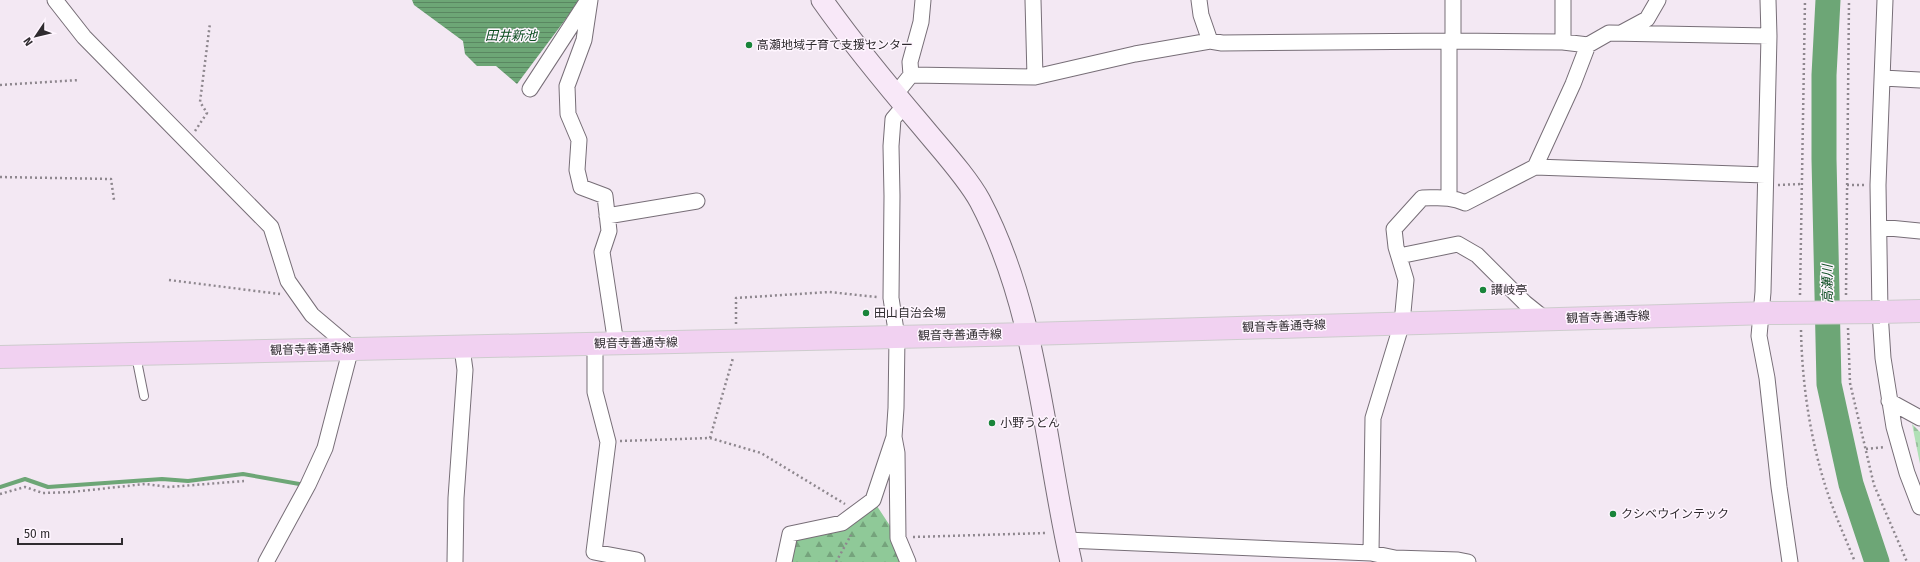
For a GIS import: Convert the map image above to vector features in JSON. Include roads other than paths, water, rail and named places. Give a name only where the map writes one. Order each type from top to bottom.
[{"type":"main road","name":"観音寺善通寺線","points":[[0,357],[136,355],[351,348],[462,348],[1766,313],[1920,311]]},
{"type":"street","points":[[56,0],[84,37],[187,144],[271,228],[288,281],[312,315],[351,348],[325,448],[308,485],[266,562]]},
{"type":"street","points":[[530,89],[589,0]]},
{"type":"street","points":[[589,0],[584,40],[567,86],[568,114],[579,140],[577,170],[581,187],[604,196],[609,232],[602,252],[606,344],[595,392],[608,442],[594,552],[637,560],[637,562]]},
{"type":"street","points":[[822,0],[856,48],[953,163],[980,200],[1002,247],[1028,334],[1071,562]]},
{"type":"street","points":[[784,562],[790,534],[842,523],[873,500],[894,437],[896,408],[896,337],[891,298],[891,146],[893,120],[911,75],[910,62],[921,22],[923,0]]},
{"type":"street","points":[[1034,0],[1035,77]]},
{"type":"street","points":[[1199,0],[1200,15],[1210,41]]},
{"type":"street","points":[[1449,198],[1453,0]]},
{"type":"street","points":[[1563,0],[1563,42]]},
{"type":"street","points":[[1620,34],[1647,19],[1658,0]]},
{"type":"street","points":[[1768,0],[1769,36],[1765,180],[1766,313],[1759,336],[1767,378],[1779,487],[1790,562]]},
{"type":"street","points":[[1885,0],[1878,185],[1880,312],[1883,358],[1889,401],[1899,445],[1907,473],[1920,507]]},
{"type":"street","points":[[911,75],[1035,77],[1135,54],[1210,41],[1222,43],[1451,41],[1563,42],[1588,45],[1610,33],[1769,36]]},
{"type":"street","points":[[1535,167],[1573,84],[1588,45]]},
{"type":"street","points":[[1883,78],[1920,80]]},
{"type":"street","points":[[1371,553],[1373,418],[1402,323],[1406,280],[1399,256],[1394,229],[1422,198],[1449,198],[1465,203],[1535,167],[1765,180]]},
{"type":"street","points":[[607,216],[696,200]]},
{"type":"street","points":[[1879,227],[1920,231]]},
{"type":"street","points":[[1399,256],[1458,244],[1477,255],[1514,292],[1545,319]]},
{"type":"street","points":[[455,562],[456,498],[465,370],[462,348]]},
{"type":"street","points":[[1889,401],[1920,418]]},
{"type":"street","points":[[894,437],[897,453],[898,538],[908,562]]},
{"type":"street","points":[[1065,536],[1351,558],[1371,553],[1395,558],[1458,560],[1468,562]]},
{"type":"lane","points":[[136,355],[144,396]]},
{"type":"water","name":"田井新池","points":[[412,0],[580,0],[517,84],[496,66],[477,66],[465,54],[463,41],[414,5]]},
{"type":"waterway","name":"高瀬川","points":[[1828,0],[1824,75],[1824,159],[1829,384],[1851,484],[1877,562]]},
{"type":"waterway","points":[[0,487],[25,479],[48,487],[162,479],[188,481],[243,474],[305,485]]},
{"type":"place","name":"高瀬地域子育て支援センター","points":[[749,45]]},
{"type":"place","name":"讃岐亭","points":[[1483,290]]},
{"type":"place","name":"田山自治会場","points":[[866,313]]},
{"type":"place","name":"小野うどん","points":[[992,423]]},
{"type":"place","name":"クシベウインテック","points":[[1613,514]]}]
